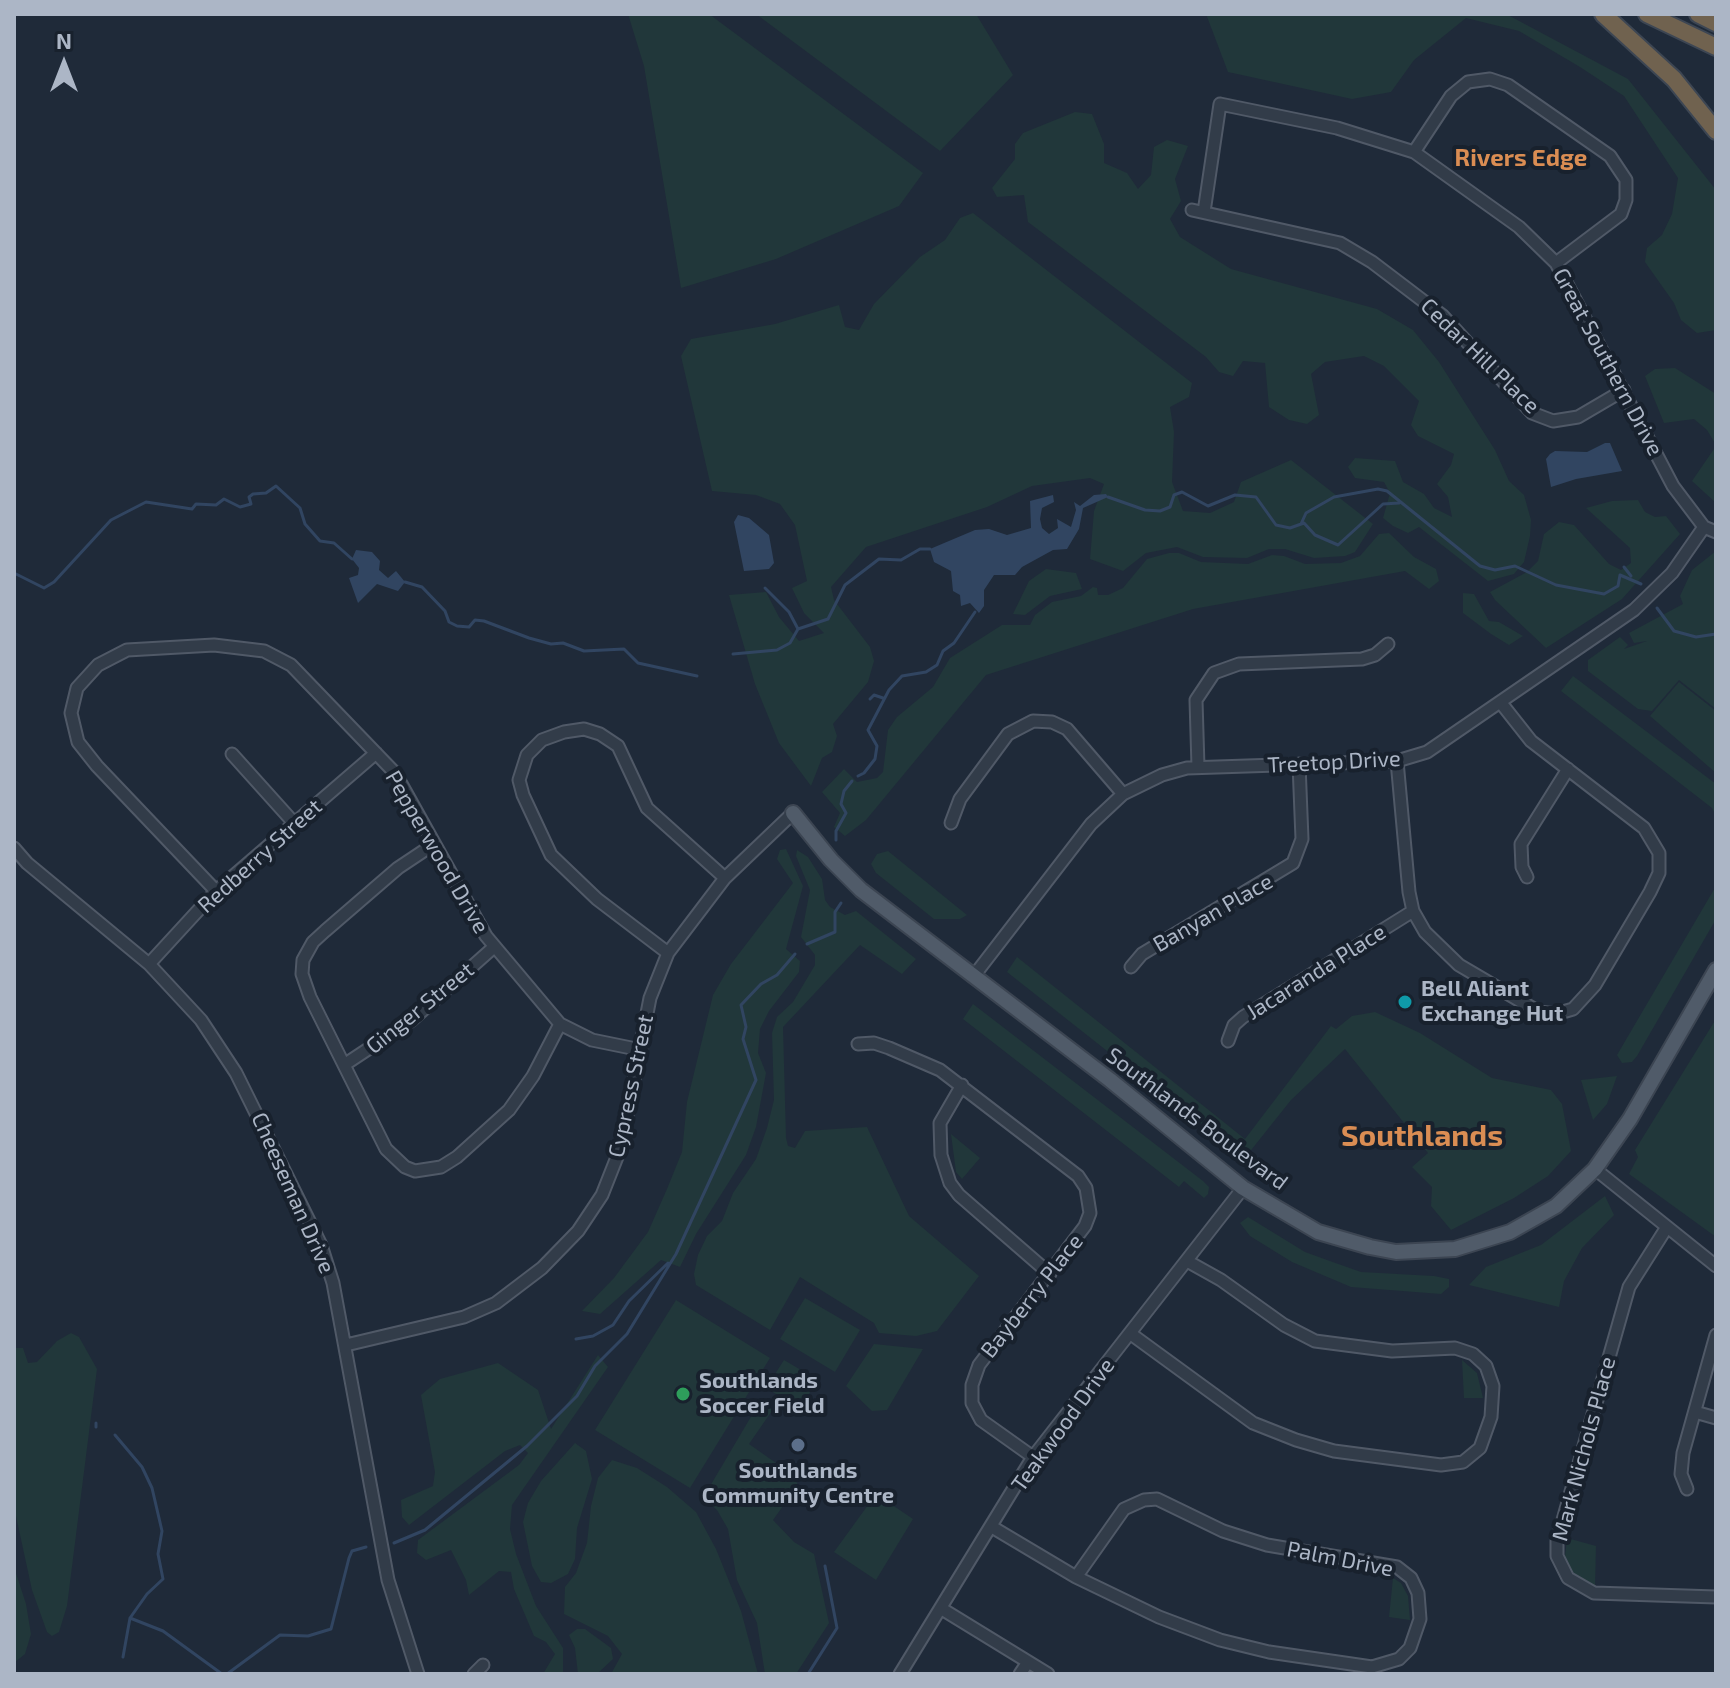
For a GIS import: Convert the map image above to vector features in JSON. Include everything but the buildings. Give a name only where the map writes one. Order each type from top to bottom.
[{"type":"highway","points":[[1603,14],[1674,79],[1716,131]]},
{"type":"highway","points":[[1647,14],[1716,47]]},
{"type":"highway","points":[[1698,14],[1716,23]]},
{"type":"main road","name":"Southlands Boulevard","points":[[793,813],[831,860],[861,890],[1110,1080],[1243,1188],[1318,1232],[1396,1252],[1469,1246],[1510,1232],[1556,1206],[1595,1169],[1630,1119],[1716,970]]},
{"type":"street","points":[[1414,152],[1451,96],[1468,82],[1490,79],[1508,85],[1610,156],[1626,180],[1626,200],[1621,214],[1556,263]]},
{"type":"street","name":"Great Southern Drive","points":[[1198,211],[1220,104],[1337,128],[1414,152],[1519,227],[1556,263],[1673,486],[1704,527]]},
{"type":"street","name":"Cedar Hill Place","points":[[1198,211],[1340,243],[1361,255],[1443,316],[1532,413],[1553,421],[1578,417],[1624,390]]},
{"type":"street","points":[[1704,527],[1716,532]]},
{"type":"street","name":"Treetop Drive","points":[[973,977],[1091,824],[1123,794],[1162,775],[1198,767],[1397,761],[1427,752],[1634,610],[1672,573],[1704,527]]},
{"type":"street","points":[[1198,767],[1196,700],[1214,673],[1239,664],[1362,659],[1375,655],[1388,644]]},
{"type":"street","name":"Pepperwood Drive","points":[[216,891],[78,742],[71,713],[77,688],[98,665],[127,650],[164,646],[264,651],[291,665],[395,773],[494,947],[560,1024],[592,1040],[641,1050]]},
{"type":"street","points":[[1397,761],[1413,911],[1425,932],[1453,961],[1539,1012],[1564,1012],[1587,998],[1650,892],[1659,873],[1660,859],[1656,844],[1644,828],[1523,733],[1501,703]]},
{"type":"street","points":[[951,823],[962,795],[1008,734],[1033,721],[1052,722],[1067,729],[1123,794]]},
{"type":"street","points":[[668,953],[597,899],[551,855],[519,780],[527,755],[542,740],[564,732],[584,729],[600,734],[618,746],[647,808],[725,878]]},
{"type":"street","name":"Redberry Street","points":[[149,964],[216,891],[376,753]]},
{"type":"street","points":[[232,754],[294,823]]},
{"type":"street","name":"Banyan Place","points":[[1131,967],[1142,954],[1293,863],[1302,839],[1299,764]]},
{"type":"street","points":[[1527,877],[1522,867],[1521,844],[1568,769]]},
{"type":"street","name":"Cypress Street","points":[[346,1345],[464,1317],[511,1294],[578,1231],[608,1182],[630,1113],[650,998],[668,953],[725,878],[793,813]]},
{"type":"street","points":[[434,844],[398,868],[307,951],[302,974],[386,1149],[405,1167],[425,1171],[441,1167],[457,1157],[509,1110],[533,1076],[560,1024]]},
{"type":"street","name":"Cheeseman Drive","points":[[14,848],[27,863],[149,964],[201,1020],[247,1093],[321,1245],[333,1283],[388,1580],[418,1674]]},
{"type":"street","name":"Jacaranda Place","points":[[1228,1041],[1232,1029],[1243,1017],[1413,911]]},
{"type":"street","name":"Ginger Street","points":[[344,1065],[412,1020],[494,947]]},
{"type":"street","name":"Bayberry Place","points":[[858,1044],[874,1043],[940,1070],[1078,1176],[1086,1188],[1090,1213],[1085,1226],[979,1365],[971,1396],[981,1420],[1033,1457]]},
{"type":"street","points":[[962,1085],[940,1123],[941,1155],[950,1183],[959,1195],[1050,1274]]},
{"type":"street","points":[[1595,1169],[1716,1266]]},
{"type":"street","name":"Teakwood Drive","points":[[900,1674],[1033,1457],[1243,1188]]},
{"type":"street","name":"Mark Nichols Place","points":[[1667,1227],[1629,1287],[1556,1549],[1564,1574],[1587,1591],[1716,1597]]},
{"type":"street","points":[[1131,1334],[1253,1423],[1296,1440],[1334,1451],[1441,1465],[1463,1462],[1480,1448],[1491,1417],[1493,1386],[1486,1366],[1473,1354],[1455,1348],[1392,1351],[1315,1341],[1284,1325],[1221,1280],[1187,1261]]},
{"type":"street","points":[[1687,1489],[1682,1466],[1716,1335]]},
{"type":"street","points":[[1695,1412],[1716,1418]]},
{"type":"street","name":"Palm Drive","points":[[992,1527],[1076,1577],[1159,1617],[1220,1640],[1269,1652],[1372,1667],[1399,1659],[1410,1648],[1420,1619],[1418,1593],[1411,1578],[1397,1567],[1257,1542],[1223,1531],[1157,1499],[1144,1500],[1124,1509],[1076,1577]]},
{"type":"street","points":[[942,1609],[1048,1674]]},
{"type":"street","points":[[1020,1674],[1028,1662]]},
{"type":"green space","points":[[628,14],[709,14],[923,173],[899,206],[776,259],[681,288],[644,66]]},
{"type":"green space","points":[[756,14],[976,14],[1013,75],[940,151]]},
{"type":"green space","points":[[1206,14],[1506,14],[1628,79],[1716,190],[1716,330],[1697,333],[1681,320],[1674,303],[1645,262],[1647,248],[1662,235],[1672,214],[1678,178],[1624,96],[1580,67],[1519,31],[1466,18],[1414,60],[1391,92],[1352,99],[1228,72]]},
{"type":"green space","points":[[1075,112],[1092,114],[1104,144],[1104,163],[1127,173],[1138,189],[1151,175],[1154,147],[1167,140],[1188,146],[1175,179],[1181,201],[1170,219],[1180,237],[1231,269],[1377,309],[1413,330],[1439,362],[1495,450],[1509,481],[1524,495],[1531,520],[1530,536],[1524,562],[1514,574],[1488,581],[1419,527],[1408,533],[1393,526],[1383,518],[1390,493],[1384,482],[1355,478],[1348,467],[1355,458],[1395,461],[1403,482],[1424,494],[1434,508],[1452,517],[1448,497],[1437,484],[1451,465],[1454,454],[1418,436],[1411,425],[1419,401],[1384,366],[1364,356],[1325,362],[1311,374],[1319,415],[1307,424],[1289,420],[1269,407],[1265,363],[1243,361],[1233,376],[1219,372],[1206,357],[1028,222],[1024,195],[997,197],[992,188],[1015,159],[1015,144],[1023,133]]},
{"type":"green space","points":[[973,213],[1192,383],[1189,397],[1170,407],[1174,432],[1172,482],[1183,511],[1210,513],[1234,502],[1241,482],[1291,460],[1373,524],[1355,552],[1345,556],[1314,558],[1285,549],[1269,549],[1247,558],[1203,557],[1177,547],[1146,553],[1123,571],[1090,559],[1094,511],[1104,484],[1090,478],[1032,486],[987,507],[866,547],[831,587],[834,600],[870,647],[874,661],[868,682],[833,724],[837,736],[832,752],[822,758],[811,786],[779,743],[755,684],[729,595],[766,592],[779,617],[799,641],[824,633],[804,613],[792,588],[807,581],[795,525],[780,504],[756,495],[712,491],[681,356],[691,339],[775,324],[839,305],[845,327],[859,330],[874,304],[920,257],[945,240],[960,218]]},
{"type":"green space","points":[[1675,368],[1716,394],[1716,445],[1707,430],[1694,419],[1664,423],[1645,376],[1655,369]]},
{"type":"green space","points":[[1716,446],[1716,503],[1692,481]]},
{"type":"green space","points":[[1638,500],[1645,512],[1655,517],[1666,516],[1680,534],[1622,599],[1546,648],[1495,600],[1490,592],[1527,572],[1538,561],[1544,534],[1559,522],[1574,525],[1609,564],[1621,570],[1631,563],[1630,548],[1586,508],[1612,501]]},
{"type":"green space","points":[[1389,533],[1414,557],[1436,569],[1439,581],[1429,589],[1405,571],[1193,609],[986,675],[866,820],[845,836],[834,827],[840,813],[822,792],[844,769],[857,782],[877,778],[883,772],[888,730],[897,717],[933,687],[950,658],[1002,625],[1030,625],[1035,615],[1052,602],[1081,596],[1093,587],[1097,588],[1098,595],[1108,595],[1123,588],[1147,559],[1169,553],[1179,553],[1201,562],[1248,564],[1272,555],[1305,564],[1341,563],[1360,556],[1379,534]]},
{"type":"green space","points":[[1716,551],[1716,709],[1679,680],[1652,711],[1638,709],[1588,671],[1588,660],[1620,637],[1628,645],[1624,649],[1647,641],[1634,643],[1629,633],[1683,604],[1680,596],[1692,570]]},
{"type":"green space","points":[[1046,569],[1076,573],[1082,589],[1050,596],[1025,615],[1013,614],[1029,581]]},
{"type":"green space","points":[[1463,593],[1474,594],[1489,621],[1499,622],[1523,636],[1509,645],[1491,634],[1463,613]]},
{"type":"green space","points":[[1573,676],[1716,784],[1716,816],[1712,808],[1561,691]]},
{"type":"green space","points":[[1679,682],[1716,711],[1716,773],[1650,716]]},
{"type":"green space","points":[[786,849],[803,886],[786,949],[800,961],[799,972],[769,1011],[760,1029],[758,1053],[766,1073],[756,1127],[746,1155],[696,1234],[680,1267],[661,1260],[600,1314],[582,1311],[614,1278],[648,1232],[667,1189],[682,1152],[687,1102],[713,995],[731,964],[793,883],[777,859],[780,850]]},
{"type":"green space","points":[[797,850],[808,857],[822,879],[825,900],[830,907],[845,915],[856,911],[916,959],[902,974],[860,945],[783,1027],[788,1146],[795,1148],[805,1131],[867,1127],[909,1216],[979,1276],[937,1331],[916,1336],[879,1333],[874,1323],[800,1277],[770,1330],[696,1285],[694,1274],[698,1255],[707,1236],[722,1221],[733,1193],[756,1159],[767,1128],[774,1100],[772,1033],[777,1017],[793,1002],[815,965],[815,955],[801,937],[810,890],[796,856]]},
{"type":"green space","points":[[888,851],[967,915],[960,919],[934,919],[876,873],[871,864],[877,854]]},
{"type":"green space","points":[[1716,886],[1716,919],[1637,1056],[1632,1062],[1622,1063],[1617,1055]]},
{"type":"green space","points":[[1017,957],[1245,1139],[1331,1026],[1336,1029],[1352,1016],[1375,1012],[1420,1033],[1492,1078],[1551,1090],[1562,1104],[1571,1151],[1548,1176],[1514,1198],[1451,1230],[1431,1206],[1432,1187],[1412,1167],[1428,1153],[1345,1049],[1291,1100],[1244,1159],[1007,972]]},
{"type":"green space","points":[[973,1004],[1203,1181],[1209,1187],[1208,1194],[1204,1198],[1184,1181],[1179,1187],[963,1019]]},
{"type":"green space","points":[[1716,1019],[1716,1237],[1629,1174],[1638,1157],[1635,1150]]},
{"type":"green space","points":[[1617,1076],[1607,1104],[1593,1120],[1581,1080]]},
{"type":"green space","points":[[951,1134],[980,1158],[962,1179],[956,1172]]},
{"type":"green space","points":[[1605,1196],[1614,1215],[1582,1248],[1564,1281],[1559,1307],[1469,1285],[1486,1267],[1541,1245]]},
{"type":"green space","points":[[1248,1217],[1305,1252],[1361,1272],[1434,1276],[1449,1279],[1449,1287],[1441,1294],[1351,1287],[1292,1262],[1250,1236],[1240,1223]]},
{"type":"green space","points":[[805,1298],[860,1330],[835,1372],[780,1339]]},
{"type":"green space","name":"Southlands Soccer Field","points":[[676,1300],[770,1358],[690,1488],[595,1430]]},
{"type":"green space","points":[[71,1333],[79,1337],[97,1369],[67,1606],[59,1632],[52,1636],[47,1632],[32,1590],[14,1507],[14,1348],[23,1348],[28,1363],[37,1362],[57,1341]]},
{"type":"green space","points":[[874,1344],[923,1349],[887,1410],[872,1411],[846,1386]]},
{"type":"green space","points":[[598,1355],[608,1367],[512,1505],[510,1529],[516,1554],[536,1606],[563,1648],[563,1674],[543,1674],[555,1654],[546,1642],[534,1636],[514,1589],[511,1572],[499,1571],[469,1595],[466,1580],[451,1550],[426,1560],[417,1553],[418,1540],[519,1465],[528,1453],[520,1445],[505,1451],[409,1525],[402,1517],[401,1500],[433,1486],[435,1472],[421,1395],[440,1379],[498,1363],[538,1390],[551,1429]]},
{"type":"green space","points":[[784,1360],[818,1380],[800,1408],[766,1388]]},
{"type":"green space","points":[[1462,1360],[1477,1373],[1483,1398],[1464,1398]]},
{"type":"green space","points":[[762,1398],[776,1405],[749,1444],[793,1475],[798,1485],[773,1520],[794,1542],[814,1554],[829,1623],[796,1674],[765,1674],[757,1623],[737,1580],[728,1529],[717,1510],[703,1498]]},
{"type":"green space","points":[[575,1443],[586,1451],[592,1479],[577,1528],[575,1559],[568,1574],[551,1583],[541,1582],[532,1566],[523,1522],[528,1503],[541,1481]]},
{"type":"green space","points":[[612,1460],[637,1468],[667,1487],[696,1512],[716,1549],[741,1611],[758,1674],[611,1674],[622,1654],[608,1636],[564,1614],[565,1587],[576,1573],[587,1543],[598,1478]]},
{"type":"green space","points":[[876,1494],[913,1519],[876,1580],[834,1552]]},
{"type":"green space","points":[[1567,1538],[1596,1546],[1595,1587],[1577,1578],[1569,1569],[1565,1557]]},
{"type":"green space","points":[[14,1567],[26,1604],[31,1634],[25,1654],[14,1663]]},
{"type":"green space","points":[[1393,1578],[1401,1583],[1408,1596],[1410,1620],[1389,1617]]},
{"type":"green space","points":[[577,1629],[585,1629],[611,1648],[613,1659],[598,1673],[578,1674],[575,1648],[569,1635]]},
{"type":"water","points":[[1610,443],[1622,471],[1551,487],[1546,459],[1550,454],[1555,451],[1587,452]]},
{"type":"water","points":[[1106,494],[1108,497],[1083,508],[1079,529],[1067,549],[1053,550],[1022,567],[1015,575],[994,575],[984,590],[984,606],[979,613],[970,603],[961,606],[960,595],[953,591],[951,571],[934,562],[930,549],[975,530],[989,529],[1007,535],[1031,528],[1030,501],[1053,495],[1054,502],[1042,508],[1040,519],[1042,528],[1049,534],[1058,528],[1057,519],[1071,527],[1076,510],[1074,502],[1080,506],[1094,495]]},
{"type":"water","points":[[738,515],[749,518],[769,535],[774,563],[769,569],[744,571],[734,522]]},
{"type":"water","points":[[356,550],[372,552],[380,561],[379,570],[388,578],[396,571],[405,582],[398,591],[377,584],[358,603],[349,578],[358,575],[359,568],[352,559]]},
{"type":"waterway","points":[[14,573],[44,588],[54,582],[111,520],[146,502],[192,509],[196,504],[216,505],[224,499],[240,507],[251,504],[249,497],[253,494],[266,493],[276,486],[300,508],[305,524],[320,541],[334,543],[352,559]]},
{"type":"waterway","points":[[1301,524],[1306,513],[1334,497],[1378,489],[1387,491],[1480,566],[1495,570],[1515,566],[1556,585],[1604,594],[1618,586],[1620,575],[1641,584]]},
{"type":"waterway","points":[[1108,497],[1145,510],[1160,511],[1170,507],[1174,495],[1182,492],[1208,506],[1235,495],[1256,497],[1276,525],[1290,528],[1304,523],[1315,535],[1338,545],[1383,504],[1399,503]]},
{"type":"waterway","points":[[733,654],[777,650],[790,643],[798,629],[828,619],[845,585],[879,559],[901,560],[920,549],[930,549]]},
{"type":"waterway","points":[[1624,567],[1631,576]]},
{"type":"waterway","points":[[405,582],[422,587],[445,611],[449,622],[457,626],[469,627],[475,620],[484,621],[529,638],[551,644],[563,643],[584,651],[624,649],[638,663],[697,676]]},
{"type":"waterway","points":[[765,588],[789,612],[798,629]]},
{"type":"waterway","points":[[1657,608],[1674,631],[1696,637],[1716,634]]},
{"type":"waterway","points":[[858,776],[875,759],[877,746],[868,730],[889,690],[902,676],[926,672],[937,665],[943,651],[954,643],[975,612]]},
{"type":"waterway","points":[[870,699],[874,695],[883,698]]},
{"type":"waterway","points":[[836,840],[836,831],[846,813],[841,804],[844,791],[852,781]]},
{"type":"waterway","points":[[807,944],[835,932],[835,912],[841,903]]},
{"type":"waterway","points":[[394,1543],[425,1530],[527,1446],[577,1396],[595,1366],[627,1334],[676,1254],[756,1080],[743,1039],[746,1027],[741,1005],[761,984],[777,975],[795,954]]},
{"type":"waterway","points":[[576,1339],[593,1336],[613,1325],[629,1301],[668,1263]]},
{"type":"waterway","points":[[115,1435],[142,1467],[152,1488],[162,1531],[158,1554],[163,1579],[147,1594],[130,1618]]},
{"type":"waterway","points":[[227,1674],[280,1635],[308,1636],[331,1629],[349,1558],[352,1551],[366,1547]]},
{"type":"waterway","points":[[808,1674],[837,1628],[825,1566]]},
{"type":"waterway","points":[[123,1657],[130,1618],[163,1631],[222,1674]]},
{"type":"place","name":"Bell Aliant Exchange Hut","points":[[1405,1002]]},
{"type":"place","name":"Southlands Soccer Field","points":[[683,1394]]},
{"type":"place","name":"Southlands Community Centre","points":[[798,1445]]},
{"type":"district","name":"Rivers Edge","points":[[1521,158]]},
{"type":"district","name":"Southlands","points":[[1422,1136]]}]
